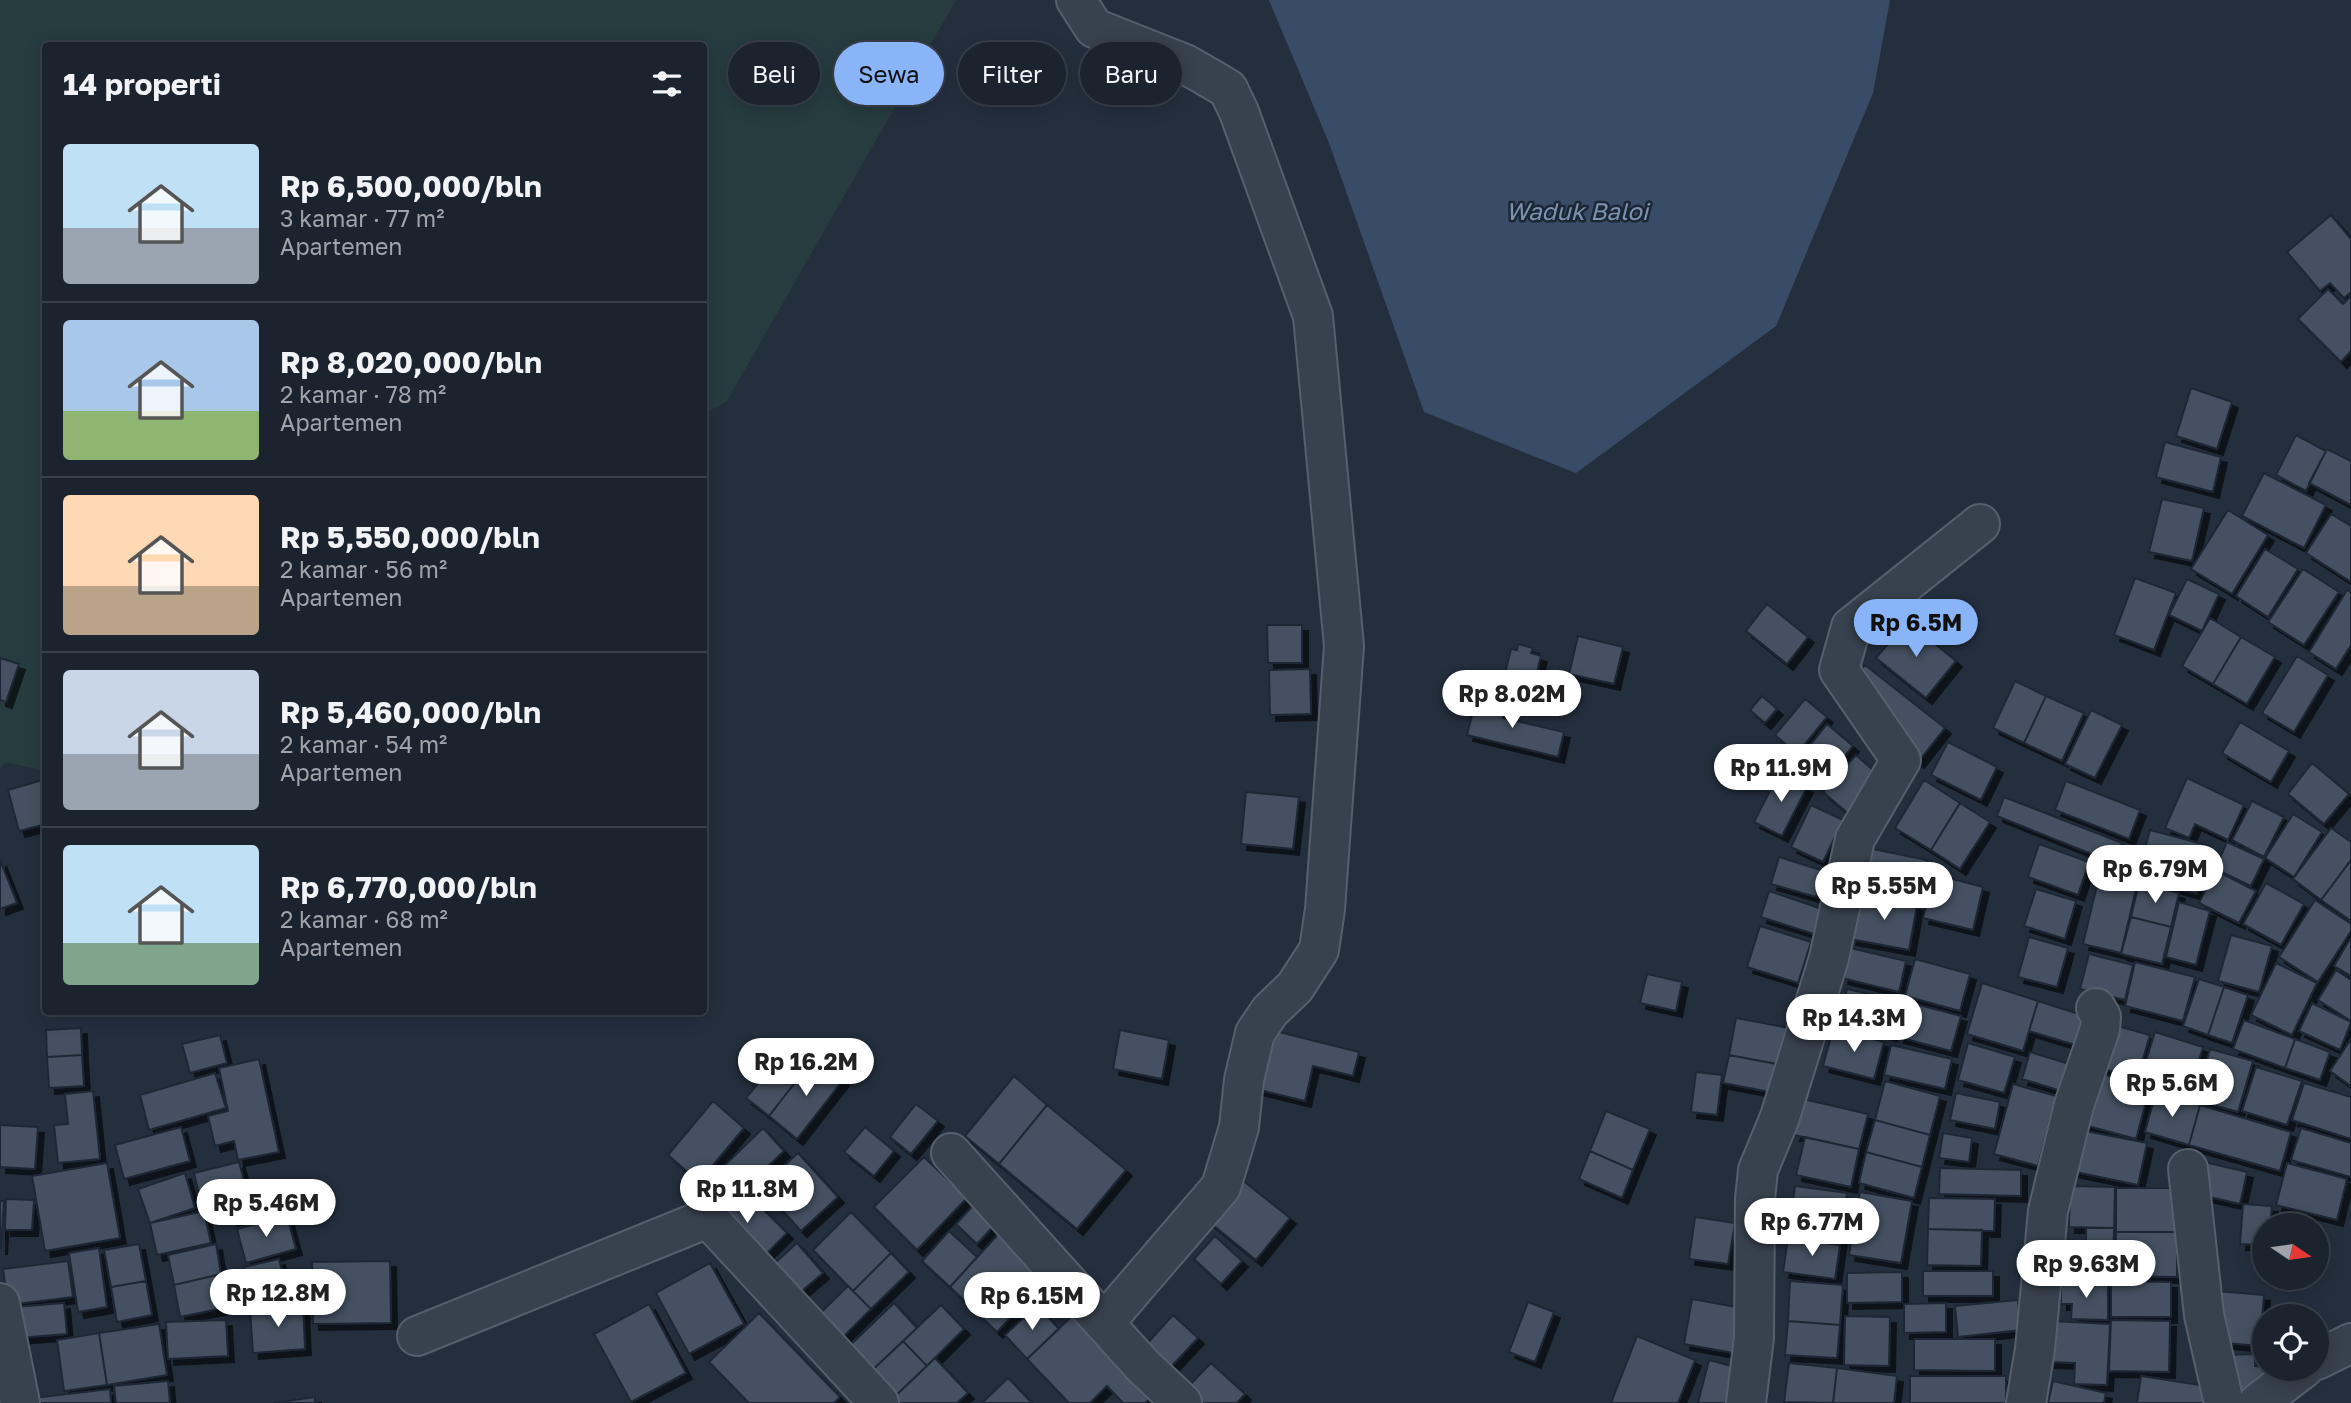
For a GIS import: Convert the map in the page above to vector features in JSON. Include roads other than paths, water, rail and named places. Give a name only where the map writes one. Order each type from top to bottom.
[{"type":"street","points":[[1076,0],[1094,28],[1185,64],[1213,79],[1228,89],[1239,112],[1313,316],[1344,646],[1325,909],[1319,950],[1295,988],[1270,1011],[1255,1033],[1244,1080],[1239,1127],[1221,1187],[1104,1322]]},
{"type":"street","points":[[1746,1403],[1754,1338],[1755,1199],[1758,1170],[1780,1117],[1829,958],[1855,839],[1900,760],[1839,670],[1851,628],[1980,524]]},
{"type":"street","points":[[2025,1403],[2035,1349],[2048,1210],[2074,1105],[2100,1028],[2101,1017],[2096,1008]]},
{"type":"street","points":[[951,1153],[1176,1401]]},
{"type":"street","points":[[2188,1169],[2204,1315],[2224,1403]]},
{"type":"street","points":[[417,1336],[708,1218],[879,1403]]},
{"type":"street","points":[[0,1303],[20,1403]]},
{"type":"street","points":[[2329,1354],[2351,1343],[2351,1328]]},
{"type":"street","points":[[2258,1403],[2287,1381]]},
{"type":"water","name":"Waduk Baloi","points":[[1269,0],[1890,0],[1873,93],[1776,326],[1576,473],[1424,412],[1329,143]]}]
